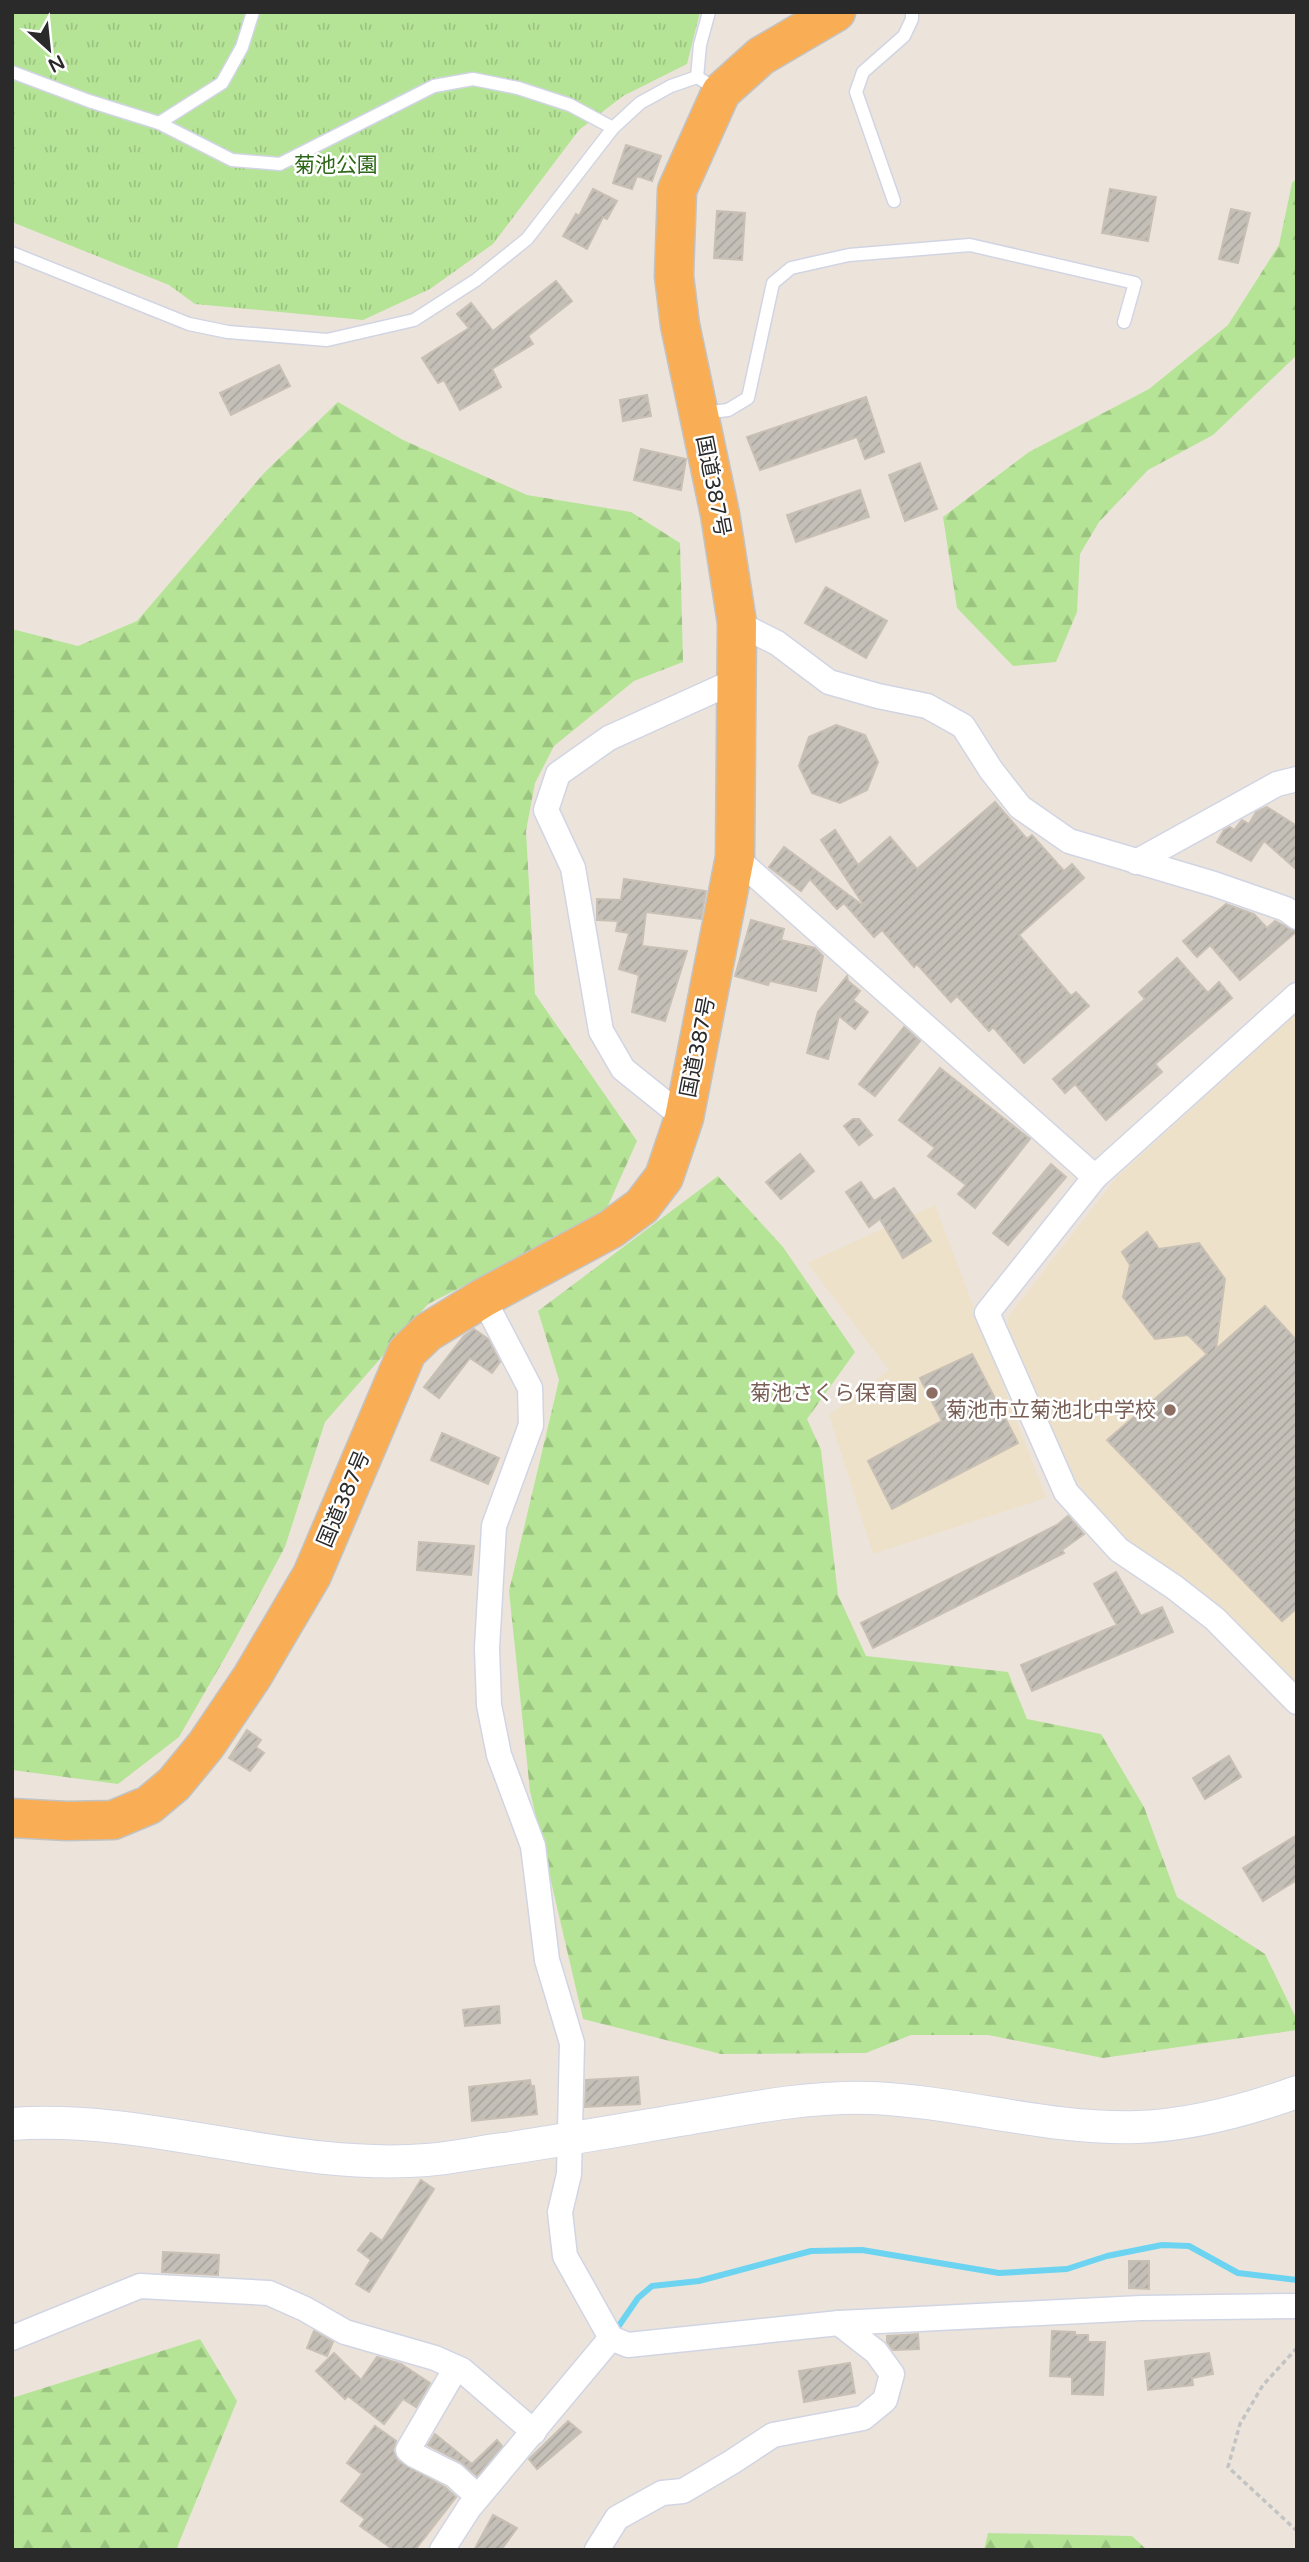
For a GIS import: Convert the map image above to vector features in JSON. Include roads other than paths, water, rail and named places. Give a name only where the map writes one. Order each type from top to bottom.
[{"type":"highway","name":"国道387号","points":[[12,1818],[113,1820],[149,1805],[174,1784],[206,1745],[252,1677],[312,1574],[407,1352],[428,1332],[483,1298],[611,1228],[642,1206],[664,1178],[684,1118],[735,857],[737,623],[720,514],[680,325],[674,276],[677,191],[709,85],[836,12]]},
{"type":"street","points":[[737,623],[777,643],[830,682],[927,706],[963,726],[991,770],[1020,807],[1069,841],[1226,888],[1286,909],[1297,916]]},
{"type":"street","points":[[684,1118],[622,1069],[601,1031],[573,868],[546,810],[558,774],[609,738],[737,680]]},
{"type":"street","points":[[1136,862],[1277,784],[1297,779]]},
{"type":"street","points":[[735,857],[1095,1177]]},
{"type":"street","points":[[1297,995],[1095,1177],[987,1313],[1066,1492],[1119,1550],[1215,1619],[1297,1702]]},
{"type":"street","points":[[483,1298],[530,1388],[531,1425],[494,1525],[486,1648],[489,1706],[499,1755],[533,1846],[547,1960],[572,2043],[569,2174],[560,2211],[565,2256],[611,2337],[628,2345],[839,2323],[1141,2308],[1297,2306]]},
{"type":"street","points":[[12,2124],[80,2123],[295,2154],[362,2161],[427,2160],[570,2139],[754,2107],[871,2098],[1088,2125],[1138,2127],[1188,2122],[1247,2108],[1297,2092]]},
{"type":"street","points":[[12,2338],[140,2286],[269,2293],[305,2309],[345,2332],[435,2358],[456,2368],[534,2432]]},
{"type":"street","points":[[597,2550],[617,2518],[662,2493],[683,2491],[773,2435],[863,2418],[885,2400],[892,2374],[876,2352],[839,2323]]},
{"type":"street","points":[[442,2550],[478,2497],[611,2337]]},
{"type":"street","points":[[456,2368],[408,2450],[454,2475],[478,2497]]},
{"type":"lane","points":[[159,123],[222,83],[242,47],[253,12]]},
{"type":"lane","points":[[12,253],[189,324],[228,332],[327,340],[414,320],[476,280],[527,239],[613,128],[640,103],[671,86],[709,85],[700,45],[709,12]]},
{"type":"lane","points":[[894,201],[856,92],[863,72],[904,36],[912,19],[912,12]]},
{"type":"lane","points":[[12,72],[89,101],[159,123],[232,160],[280,164],[434,86],[473,79],[518,88],[570,105],[613,128]]},
{"type":"lane","points":[[699,414],[728,410],[748,398],[773,284],[792,268],[849,255],[970,245],[1135,283],[1124,322]]},
{"type":"waterway","points":[[618,2327],[638,2298],[652,2286],[699,2281],[811,2251],[862,2250],[999,2273],[1067,2269],[1107,2256],[1162,2245],[1189,2246],[1238,2273],[1297,2280]]},
{"type":"place","name":"菊池さくら保育園","points":[[932,1393]]},
{"type":"place","name":"菊池市立菊池北中学校","points":[[1170,1410]]},
{"type":"park label","name":"菊池公園","points":[[336,165]]}]
